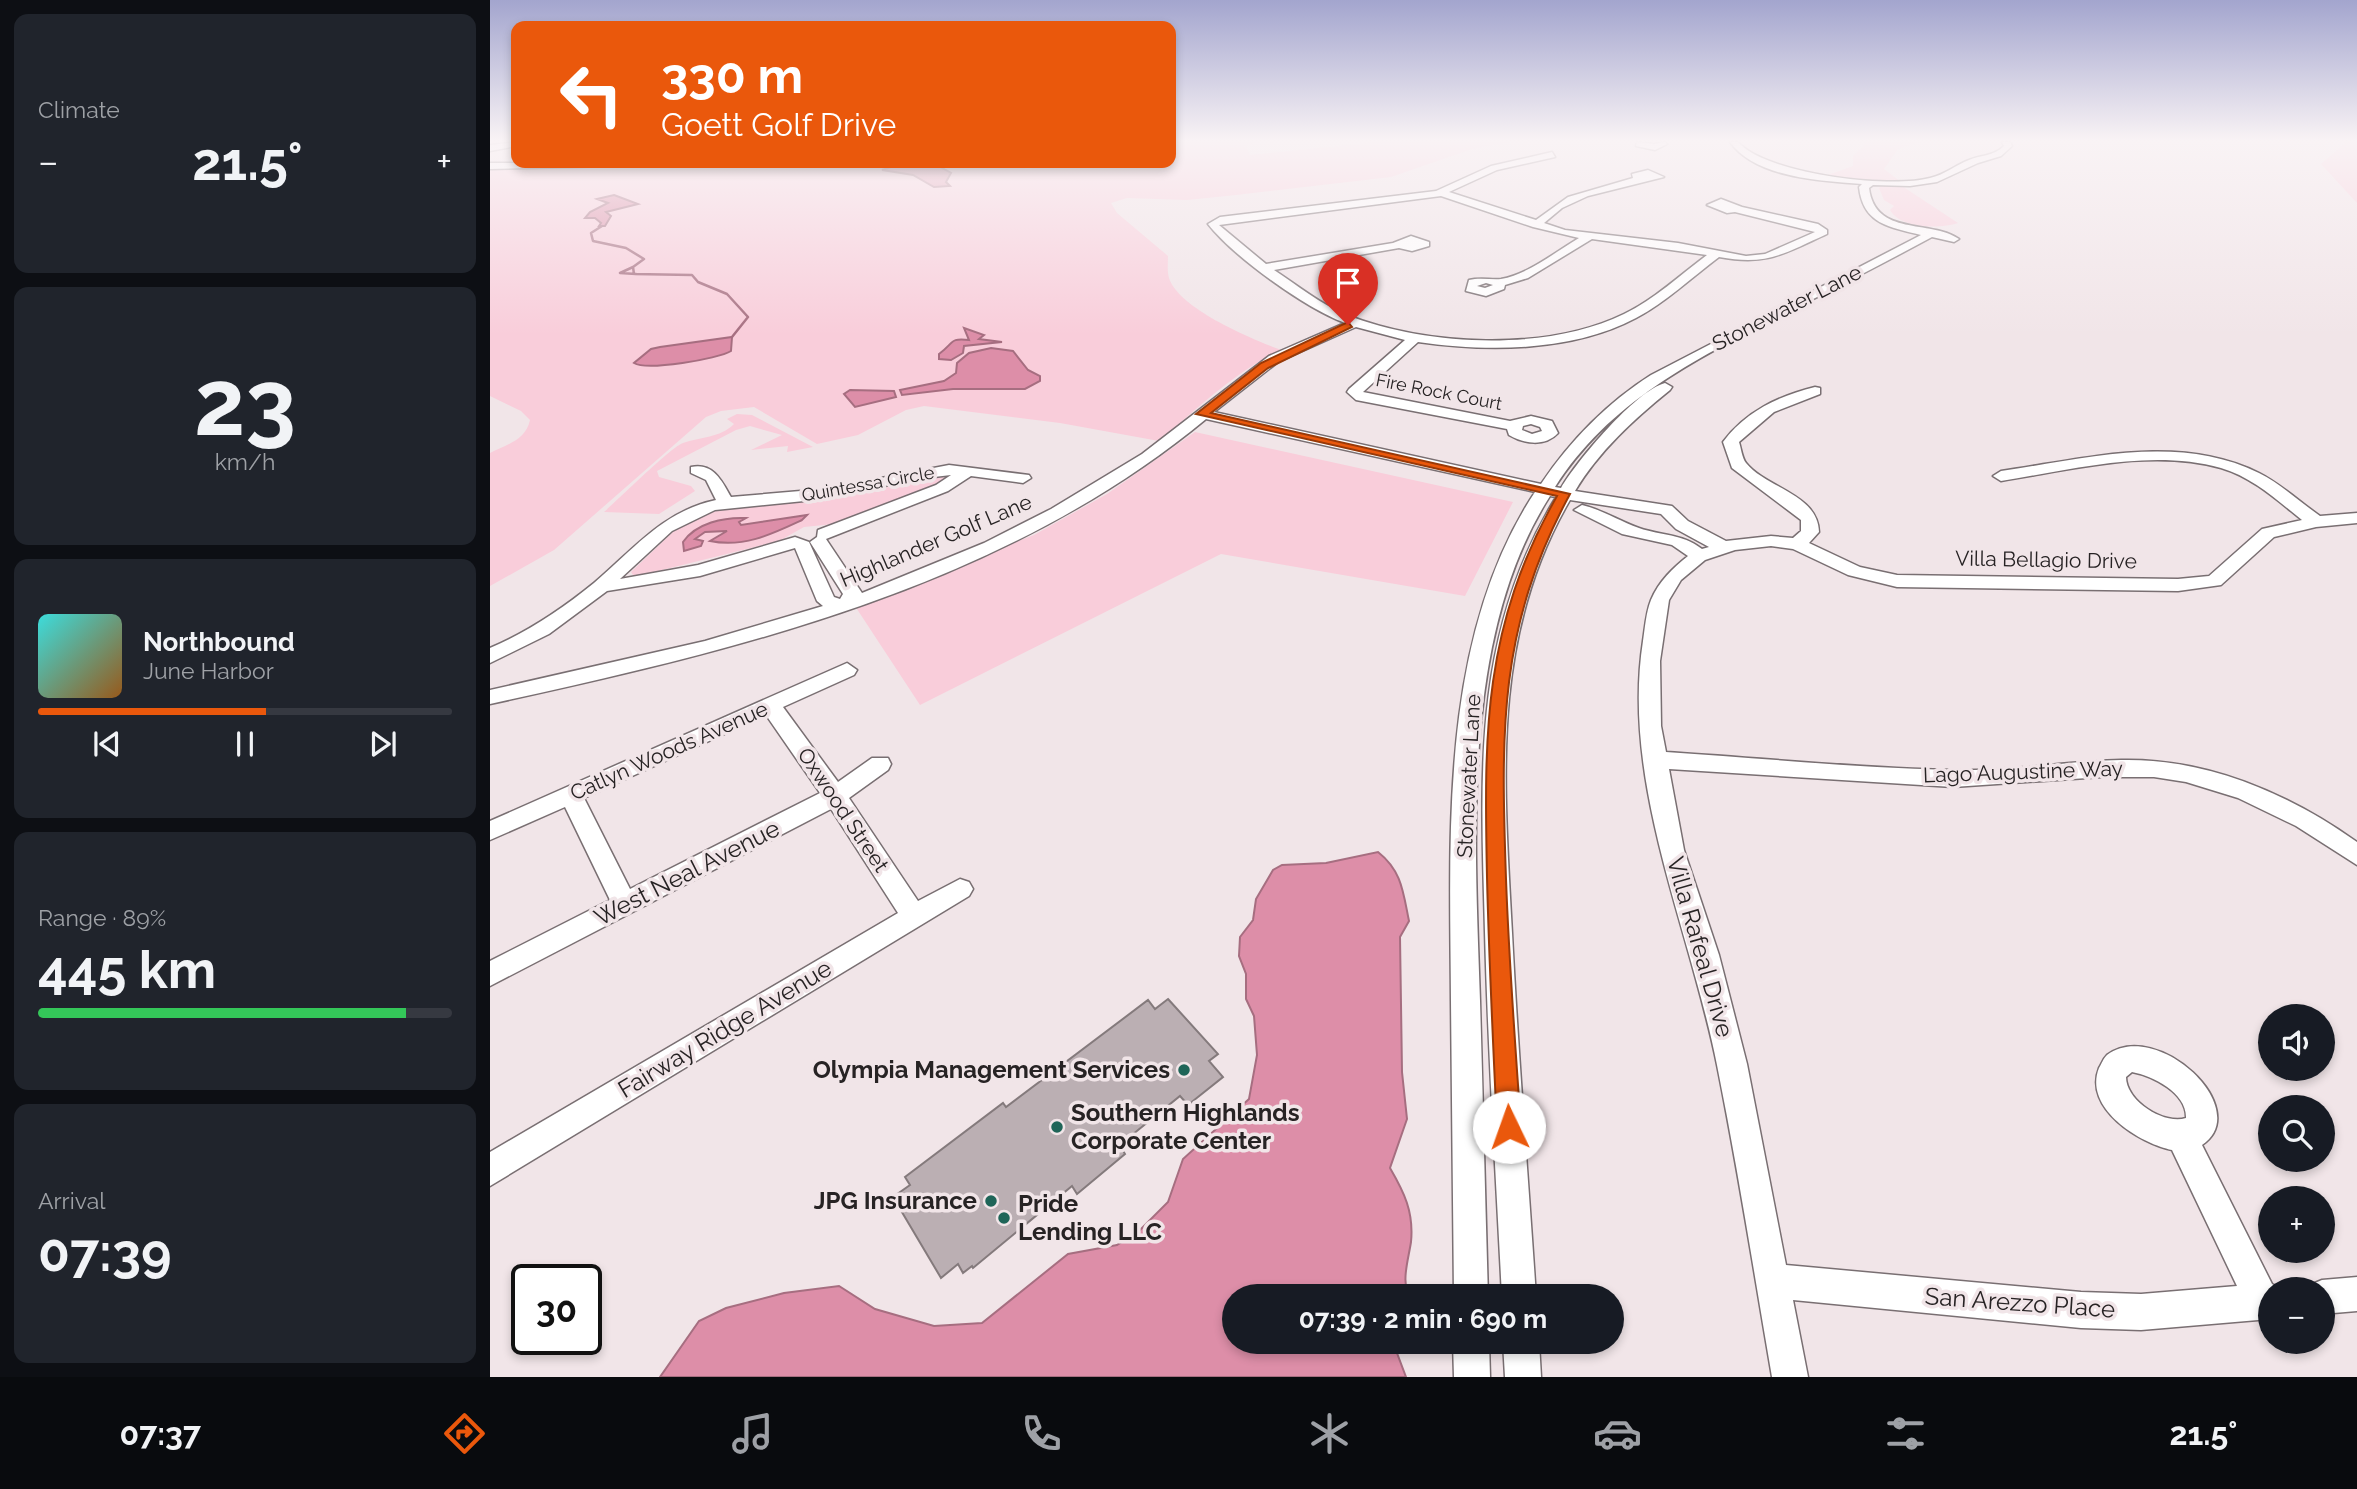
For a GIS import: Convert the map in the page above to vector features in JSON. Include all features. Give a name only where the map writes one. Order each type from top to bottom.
[{"type":"street","points":[[1335,206],[1217,221],[1214,226],[1264,268],[1322,307],[1354,323],[1416,337],[1462,342],[1514,342],[1593,330],[1635,313],[1717,253]]},
{"type":"street","points":[[1481,206],[1537,225],[1588,237],[1757,260],[1822,233],[1820,228],[1737,209]]},
{"type":"street","points":[[1537,225],[1560,206]]},
{"type":"street","points":[[1868,206],[1887,222],[1908,226]]},
{"type":"street","points":[[1881,206],[1884,213],[1908,226]]},
{"type":"street","name":"Stonewater Lane","points":[[1471,1284],[1463,821],[1469,727],[1478,662],[1491,609],[1520,530],[1618,427],[1666,387],[1716,355],[1944,236],[1908,226]]},
{"type":"street","points":[[1498,283],[1524,276],[1588,237]]},
{"type":"street","points":[[1264,268],[1397,245]]},
{"type":"street","name":"Highlander Golf Lane","points":[[490,697],[662,659],[844,606],[953,562],[1037,523],[1129,470],[1271,361],[1354,323]]},
{"type":"street","name":"Fire Rock Court","points":[[1416,337],[1367,382],[1355,389],[1357,395],[1514,426]]},
{"type":"street","points":[[1797,544],[1810,532],[1810,520],[1802,510],[1738,465],[1731,442],[1743,427],[1784,399],[1815,391]]},
{"type":"street","points":[[1196,419],[1551,497],[1622,506],[1676,530],[1711,552]]},
{"type":"street","points":[[2001,476],[2183,455],[2232,466],[2255,477],[2316,522]]},
{"type":"street","points":[[697,470],[712,477],[725,501]]},
{"type":"street","name":"Quintessa Circle","points":[[602,586],[687,572],[810,541],[942,488],[968,471]]},
{"type":"street","name":"Quintessa Circle","points":[[490,656],[541,631],[602,586],[671,523],[699,509],[725,501],[821,494],[896,476],[968,471],[1023,478]]},
{"type":"street","points":[[1551,497],[1603,514],[1628,531],[1645,535],[1676,530],[1711,552]]},
{"type":"street","name":"Stonewater Lane","points":[[1518,1284],[1500,976],[1495,724],[1500,673],[1509,627],[1551,497]]},
{"type":"street","name":"Villa Bellagio Drive","points":[[1711,552],[1751,542],[1797,544],[1854,571],[1897,581],[2178,585],[2214,581],[2268,533],[2316,522],[2357,519]]},
{"type":"street","points":[[810,541],[834,562],[853,594],[844,606],[826,601],[813,569],[810,541]]},
{"type":"street","name":"Villa Rafeal Drive","points":[[1711,552],[1674,577],[1666,588],[1656,619],[1650,661],[1650,726],[1672,850],[1705,955],[1732,1064],[1790,1377]]},
{"type":"street","points":[[813,569],[834,562]]},
{"type":"street","name":"Catlyn Woods Avenue","points":[[490,831],[847,670]]},
{"type":"street","name":"Oxwood Street","points":[[769,705],[835,796],[914,916]]},
{"type":"street","name":"Lago Augustine Way","points":[[1657,760],[1957,779],[2149,768],[2211,780],[2259,797],[2325,831],[2357,855]]},
{"type":"street","name":"West Neal Avenue","points":[[490,974],[835,796],[880,764]]},
{"type":"street","points":[[571,795],[625,905]]},
{"type":"street","name":"Fairway Ridge Avenue","points":[[490,1170],[960,889]]},
{"type":"street","points":[[2181,1136],[2258,1285]]},
{"type":"street","name":"San Arezzo Place","points":[[1771,1281],[2081,1310],[2141,1312],[2258,1302]]},
{"type":"street","points":[[2335,1296],[2357,1294]]},
{"type":"street","points":[[1471,1354],[1472,1377]]},
{"type":"street","points":[[1522,1354],[1523,1377]]},
{"type":"shaded area","points":[[490,206],[1113,206],[1117,213],[1168,256],[1169,278],[1175,290],[1187,301],[1218,322],[1281,350],[1232,380],[1159,441],[1060,423],[924,406],[906,410],[858,435],[817,444],[754,407],[721,411],[706,417],[554,550],[490,586],[490,453],[520,437],[530,420],[521,411],[490,396]]},
{"type":"shaded area","points":[[601,206],[629,206],[606,212],[611,216],[605,226],[599,226],[601,223],[595,218],[585,218]]},
{"type":"shaded area","points":[[1894,206],[1933,206],[1958,223],[1921,226],[1903,221],[1890,210]]},
{"type":"shaded area","points":[[964,328],[984,335],[979,339],[1002,342],[964,346],[963,353],[951,360],[939,359],[939,354],[952,342],[969,340]]},
{"type":"shaded area","points":[[732,337],[731,351],[724,354],[667,365],[634,363],[651,349]]},
{"type":"shaded area","points":[[991,348],[1013,351],[1028,370],[1040,376],[1040,381],[1025,389],[953,389],[902,395],[900,390],[944,381],[956,373],[957,363],[969,353]]},
{"type":"shaded area","points":[[850,390],[894,391],[896,397],[855,407],[844,394]]},
{"type":"shaded area","points":[[737,414],[752,415],[813,447],[787,452],[788,446],[751,450],[782,435],[750,426],[736,430],[657,471],[659,477],[691,486],[695,491],[659,514],[604,512],[677,447],[723,432],[734,424],[727,419]]},
{"type":"shaded area","points":[[1195,432],[1513,502],[1465,596],[1221,554],[920,705],[853,603],[1034,535],[1107,494]]},
{"type":"shaded area","points":[[941,474],[947,476],[944,483],[834,524],[804,527],[779,541],[642,575],[633,575],[631,572],[679,526],[719,507]]},
{"type":"shaded area","points":[[807,515],[780,530],[734,543],[710,541],[727,531],[705,532],[695,539],[703,541],[701,546],[684,551],[683,542],[689,535],[711,522],[746,518],[739,522],[741,525]]},
{"type":"shaded area","points":[[1378,852],[1397,875],[1409,921],[1400,937],[1402,1072],[1407,1119],[1390,1168],[1404,1194],[1411,1221],[1406,1284],[1222,1284],[1222,1354],[1397,1354],[1406,1377],[660,1377],[699,1321],[726,1308],[784,1293],[839,1286],[875,1309],[934,1326],[982,1323],[1068,1254],[1117,1245],[1140,1230],[1168,1202],[1183,1159],[1249,1099],[1257,1055],[1254,1016],[1246,999],[1246,974],[1239,956],[1240,937],[1253,920],[1256,899],[1273,870],[1282,865],[1326,863]]},
{"type":"building","name":"Southern Highlands Corporate Center","points":[[1168,999],[1218,1054],[1209,1061],[1223,1077],[1188,1105],[1180,1096],[1127,1139],[1130,1142],[1122,1149],[1125,1154],[1077,1194],[1072,1186],[973,1268],[972,1266],[963,1273],[958,1264],[941,1278],[893,1197],[910,1185],[905,1177],[1003,1103],[1006,1107],[1148,1000],[1155,1009]]},
{"type":"waterway","points":[[602,226],[591,233],[593,241],[626,248],[644,259],[633,267]]},
{"type":"waterway","points":[[633,267],[634,274]]},
{"type":"waterway","points":[[633,267],[620,273],[634,274]]},
{"type":"waterway","points":[[634,274],[692,275],[698,282],[727,294],[748,317],[732,337]]},
{"type":"place","name":"Olympia Management Services","points":[[1184,1070]]},
{"type":"place","name":"Southern Highlands Corporate Center","points":[[1057,1127]]},
{"type":"place","name":"JPG Insurance","points":[[991,1201]]},
{"type":"place","name":"Pride Lending LLC","points":[[1004,1218]]},
{"type":"route","points":[[1348,325],[1264,365],[1202,414],[1564,494],[1541,536],[1526,572],[1509,627],[1497,695],[1494,786],[1500,976],[1509,1127]]}]
